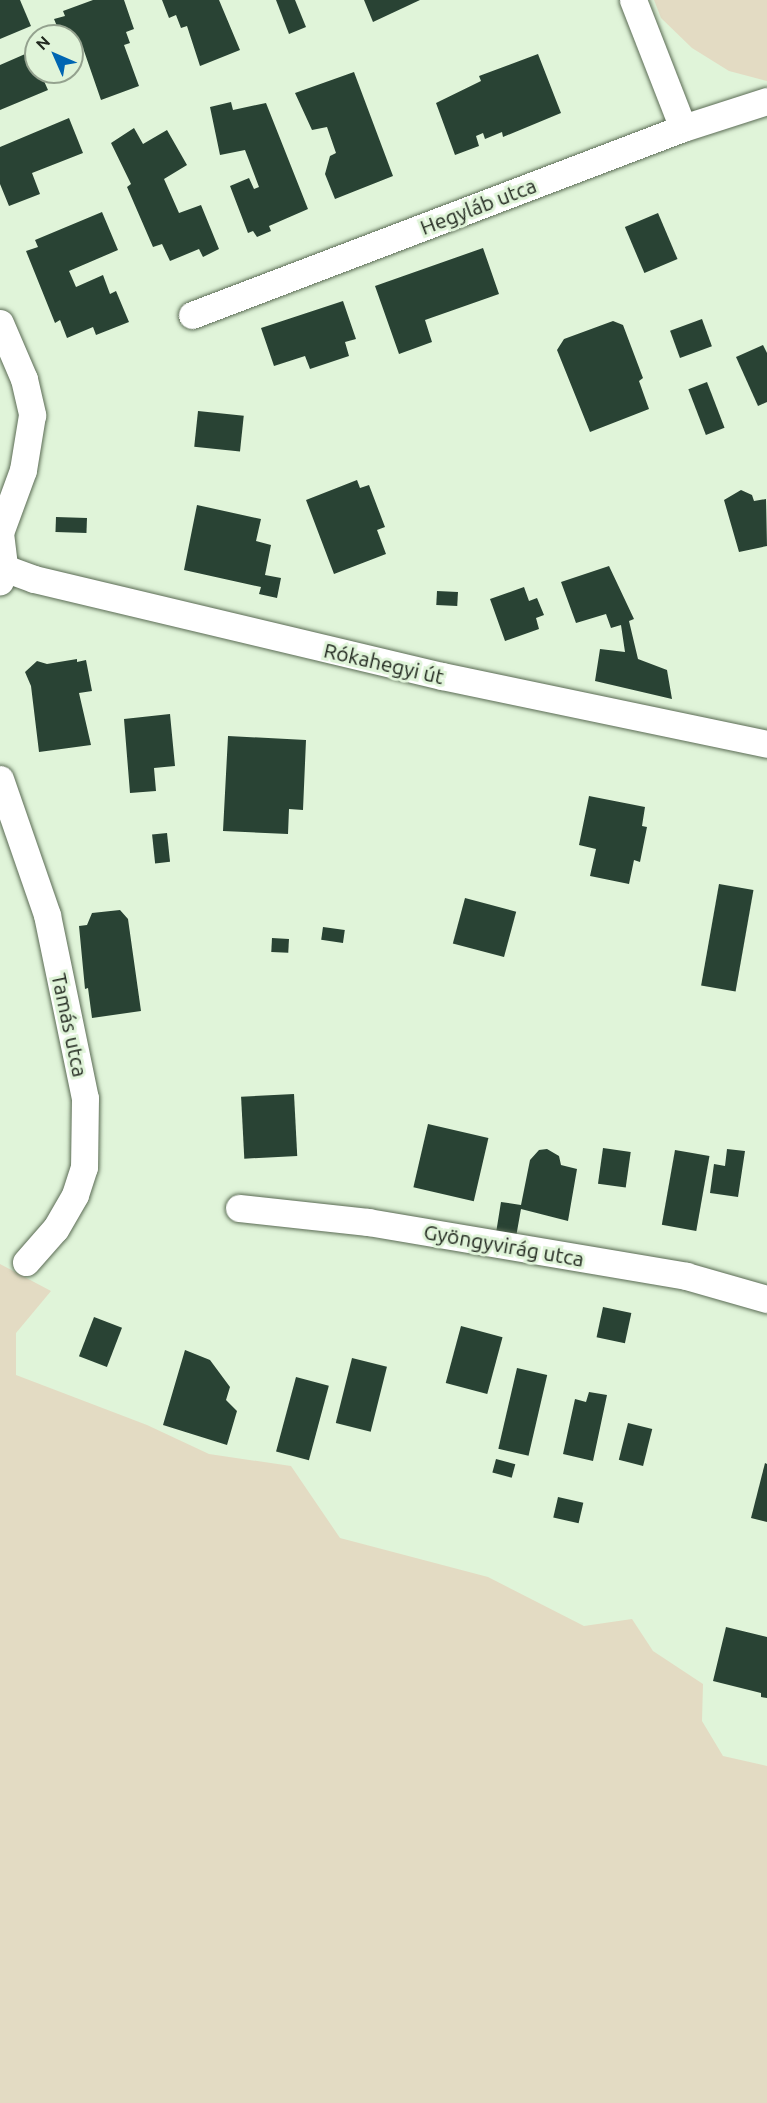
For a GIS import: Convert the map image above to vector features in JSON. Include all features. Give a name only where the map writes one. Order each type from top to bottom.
[{"type":"street","points":[[633,0],[683,128]]},
{"type":"street","name":"Hegyláb utca","points":[[192,315],[683,128],[767,101]]},
{"type":"street","points":[[0,323],[24,379],[32,415],[23,470],[0,533],[2,574]]},
{"type":"street","name":"Rókahegyi út","points":[[2,574],[34,579],[430,674],[767,744]]},
{"type":"street","name":"Tamás utca","points":[[0,779],[47,915],[85,1098],[84,1167],[75,1195],[55,1228],[26,1262]]},
{"type":"street","name":"Gyöngyvirág utca","points":[[239,1208],[368,1222],[686,1276],[767,1299]]},
{"type":"shaded area","points":[[654,0],[767,0],[767,81],[729,71],[692,48],[661,18]]},
{"type":"shaded area","points":[[0,1264],[51,1291],[16,1333],[16,1375],[147,1425],[209,1454],[291,1466],[340,1538],[488,1577],[584,1626],[632,1619],[653,1651],[703,1684],[702,1721],[723,1756],[767,1766],[767,2103],[0,2103]]},
{"type":"building","points":[[0,0],[20,0],[30,24],[24,24],[24,29],[0,39]]},
{"type":"building","points":[[93,0],[124,0],[134,29],[126,32],[130,43],[124,45],[139,86],[101,100],[84,51],[84,24],[56,24],[54,19],[65,16],[63,11]]},
{"type":"building","points":[[162,0],[219,0],[240,50],[200,66],[187,26],[181,28],[176,15],[169,18]]},
{"type":"building","points":[[276,0],[295,0],[306,27],[289,34]]},
{"type":"building","points":[[364,0],[420,0],[373,22]]},
{"type":"building","points":[[24,54],[24,84],[45,84],[48,90],[0,110],[0,65]]},
{"type":"building","points":[[538,54],[561,113],[503,137],[502,132],[485,139],[483,133],[476,136],[479,146],[455,155],[436,103],[481,81],[479,76]]},
{"type":"building","points":[[354,72],[393,176],[335,199],[325,174],[330,156],[336,153],[327,127],[312,130],[295,93]]},
{"type":"building","points":[[231,102],[233,110],[266,103],[308,209],[269,226],[271,231],[257,237],[253,231],[248,233],[230,186],[249,178],[254,189],[259,187],[245,150],[220,155],[210,107]]},
{"type":"building","points":[[69,118],[83,153],[32,173],[40,194],[9,206],[0,184],[0,147]]},
{"type":"building","points":[[134,128],[143,144],[167,130],[187,165],[164,179],[179,213],[201,205],[219,249],[203,257],[199,249],[170,261],[162,244],[153,247],[127,187],[131,184],[111,143]]},
{"type":"building","points":[[102,212],[118,250],[69,271],[76,287],[103,275],[110,294],[116,291],[129,322],[96,335],[93,327],[67,338],[60,320],[55,323],[26,251],[38,247],[35,240]]},
{"type":"building","points":[[658,213],[678,259],[644,273],[625,227]]},
{"type":"building","points":[[483,248],[499,294],[425,320],[432,342],[399,354],[375,286]]},
{"type":"building","points":[[343,301],[356,339],[345,342],[349,356],[310,369],[305,356],[274,366],[261,328]]},
{"type":"building","points":[[702,319],[712,346],[680,358],[670,331]]},
{"type":"building","points":[[613,321],[623,325],[643,378],[639,381],[649,409],[590,432],[557,350],[564,339]]},
{"type":"building","points":[[763,345],[767,353],[767,402],[758,406],[736,357]]},
{"type":"building","points":[[707,382],[725,428],[706,435],[688,389]]},
{"type":"building","points":[[198,411],[244,416],[240,452],[194,447]]},
{"type":"building","points":[[357,480],[360,488],[369,485],[385,527],[377,530],[386,554],[334,574],[306,500]]},
{"type":"building","points":[[741,490],[752,495],[754,501],[766,499],[767,546],[739,552],[724,500]]},
{"type":"building","points":[[197,505],[261,519],[256,541],[271,545],[265,575],[281,578],[277,598],[259,594],[261,587],[184,570]]},
{"type":"building","points":[[56,517],[87,518],[86,533],[55,532]]},
{"type":"building","points":[[609,566],[634,619],[629,621],[638,659],[667,670],[672,699],[595,681],[600,649],[625,652],[621,625],[611,628],[606,614],[576,623],[561,582]]},
{"type":"building","points":[[524,587],[529,601],[537,598],[544,615],[536,618],[539,629],[505,641],[490,599]]},
{"type":"building","points":[[437,591],[458,592],[457,606],[436,605]]},
{"type":"building","points":[[77,659],[77,662],[86,660],[92,691],[79,693],[91,745],[39,752],[31,686],[25,672],[37,661],[47,664]]},
{"type":"building","points":[[170,714],[175,766],[154,768],[156,791],[130,793],[124,719]]},
{"type":"building","points":[[228,736],[306,740],[303,810],[289,809],[288,834],[223,831]]},
{"type":"building","points":[[589,796],[645,807],[642,826],[647,827],[640,862],[634,860],[629,884],[590,876],[596,849],[579,845]]},
{"type":"building","points":[[167,833],[170,862],[155,863],[152,835]]},
{"type":"building","points":[[719,884],[753,890],[736,992],[701,985]]},
{"type":"building","points":[[465,898],[516,912],[504,957],[453,943]]},
{"type":"building","points":[[120,910],[128,919],[141,1011],[92,1018],[88,988],[85,989],[79,926],[87,925],[92,913]]},
{"type":"building","points":[[323,927],[345,930],[343,943],[321,940]]},
{"type":"building","points":[[272,938],[289,939],[288,953],[271,952]]},
{"type":"building","points":[[294,1094],[297,1156],[244,1159],[241,1097]]},
{"type":"building","points":[[428,1124],[488,1138],[474,1201],[413,1187]]},
{"type":"building","points":[[603,1148],[631,1152],[626,1188],[598,1184]]},
{"type":"building","points":[[547,1149],[559,1156],[561,1165],[577,1169],[568,1221],[521,1209],[516,1237],[496,1233],[501,1202],[521,1205],[530,1160],[539,1150]]},
{"type":"building","points":[[727,1149],[745,1151],[738,1197],[710,1193],[714,1164],[725,1166]]},
{"type":"building","points":[[675,1150],[709,1156],[696,1231],[662,1225]]},
{"type":"building","points":[[603,1307],[631,1313],[625,1343],[597,1337]]},
{"type":"building","points":[[94,1317],[122,1328],[107,1367],[79,1356]]},
{"type":"building","points":[[461,1326],[503,1337],[487,1394],[446,1383]]},
{"type":"building","points":[[185,1350],[210,1360],[230,1387],[226,1400],[237,1411],[227,1445],[163,1425]]},
{"type":"building","points":[[352,1358],[387,1367],[371,1432],[336,1423]]},
{"type":"building","points":[[517,1368],[547,1375],[529,1456],[498,1449]]},
{"type":"building","points":[[296,1377],[329,1386],[309,1460],[276,1451]]},
{"type":"building","points":[[589,1392],[607,1395],[593,1461],[563,1454],[575,1399],[586,1402]]},
{"type":"building","points":[[628,1423],[652,1429],[643,1466],[619,1460]]},
{"type":"building","points":[[496,1459],[515,1464],[512,1478],[492,1473]]},
{"type":"building","points":[[765,1463],[767,1464],[767,1522],[751,1518]]},
{"type":"building","points":[[558,1497],[583,1503],[579,1523],[553,1517]]},
{"type":"building","points":[[726,1627],[767,1637],[767,1698],[761,1697],[761,1693],[713,1681]]}]
